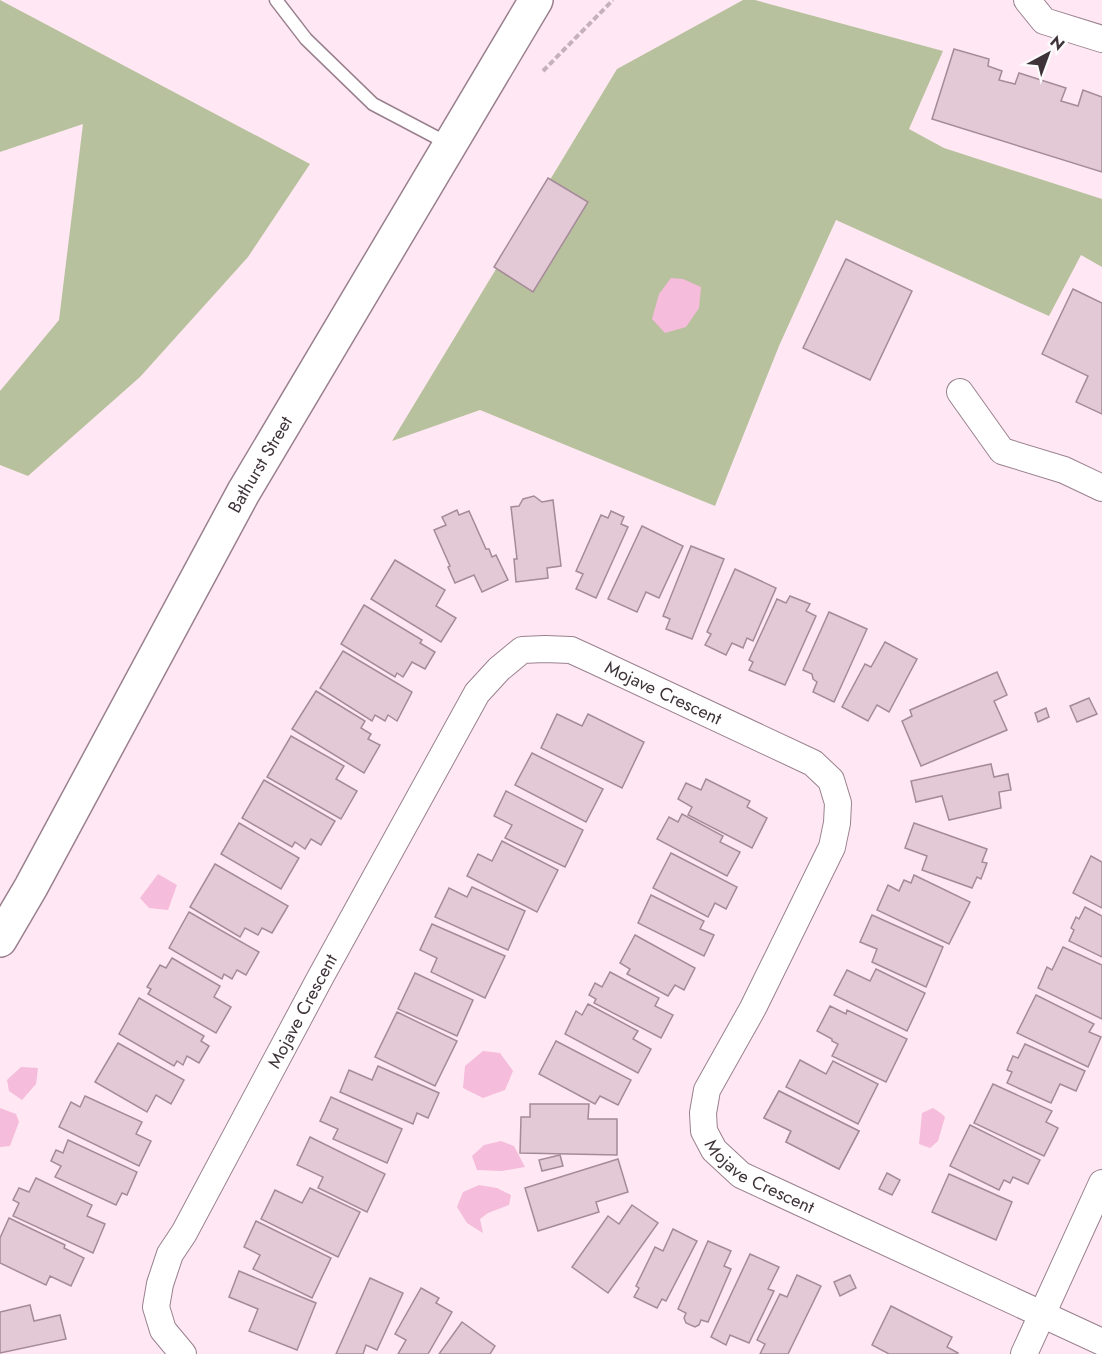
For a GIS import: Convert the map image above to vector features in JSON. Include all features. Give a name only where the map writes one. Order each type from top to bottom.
[{"type":"main road","name":"Bathurst Street","points":[[0,940],[31,887],[243,494],[536,0]]},
{"type":"street","points":[[1027,0],[1044,21],[1102,39]]},
{"type":"street","points":[[960,392],[1002,451],[1064,471],[1102,488]]},
{"type":"street","name":"Mojave Crescent","points":[[183,1354],[163,1330],[156,1307],[160,1284],[171,1254],[477,693],[499,669],[522,650],[545,649],[571,651],[595,661],[813,763],[831,780],[838,803],[832,847],[753,1008],[707,1090],[703,1113],[704,1131],[714,1150],[741,1175],[1102,1342]]},
{"type":"street","points":[[1024,1354],[1102,1183]]},
{"type":"lane","points":[[276,0],[306,39],[373,104],[450,144]]},
{"type":"path","points":[[543,70],[613,0]]},
{"type":"green space","points":[[0,0],[310,164],[248,257],[140,377],[28,476],[0,465],[0,391],[59,320],[83,124],[0,152]]},
{"type":"green space","points":[[743,0],[755,0],[943,51],[909,129],[944,148],[1102,199],[1102,267],[1081,255],[1049,316],[836,220],[779,346],[715,506],[480,410],[392,441],[617,69]]},
{"type":"shaded area","points":[[671,278],[683,279],[701,287],[699,308],[686,327],[665,333],[652,319],[659,294]]},
{"type":"shaded area","points":[[158,874],[177,885],[168,910],[149,908],[140,898]]},
{"type":"shaded area","points":[[483,1051],[500,1053],[513,1071],[505,1090],[483,1098],[463,1088],[465,1066]]},
{"type":"shaded area","points":[[21,1067],[38,1068],[36,1084],[22,1100],[9,1091],[7,1080]]},
{"type":"shaded area","points":[[0,1108],[16,1114],[19,1122],[10,1146],[0,1147]]},
{"type":"shaded area","points":[[933,1108],[945,1117],[938,1141],[930,1148],[919,1144],[922,1113]]},
{"type":"shaded area","points":[[501,1141],[514,1146],[525,1167],[502,1171],[477,1170],[472,1156],[484,1145]]},
{"type":"shaded area","points":[[479,1185],[497,1188],[511,1195],[509,1205],[488,1213],[480,1219],[483,1233],[467,1223],[457,1207],[463,1192]]},
{"type":"building","points":[[954,49],[989,59],[988,66],[1002,71],[999,80],[1015,84],[1019,73],[1066,88],[1061,101],[1078,106],[1083,90],[1102,97],[1102,172],[932,119]]},
{"type":"building","points":[[548,178],[588,202],[533,292],[494,267]]},
{"type":"building","points":[[846,259],[912,291],[870,380],[803,348]]},
{"type":"building","points":[[1073,289],[1102,303],[1102,414],[1076,402],[1088,376],[1042,354]]},
{"type":"building","points":[[534,496],[542,502],[553,500],[561,566],[547,568],[548,578],[516,582],[514,559],[517,559],[511,507],[519,506],[523,499]]},
{"type":"building","points":[[457,510],[459,515],[469,511],[486,549],[489,549],[492,557],[496,555],[508,580],[482,592],[474,575],[455,583],[434,530],[446,525],[442,517]]},
{"type":"building","points":[[611,511],[624,517],[621,524],[628,527],[596,598],[576,589],[583,574],[576,571],[601,515],[608,518]]},
{"type":"building","points":[[642,526],[683,546],[659,598],[646,592],[637,612],[608,599]]},
{"type":"building","points":[[691,546],[724,559],[692,639],[666,629],[670,619],[663,616]]},
{"type":"building","points":[[395,560],[445,590],[436,606],[456,618],[441,642],[371,599]]},
{"type":"building","points":[[735,569],[776,588],[753,641],[747,638],[743,648],[732,643],[726,655],[705,645],[711,634],[707,632]]},
{"type":"building","points":[[790,596],[810,604],[806,611],[816,616],[785,685],[749,670],[753,662],[749,660],[777,599],[786,603]]},
{"type":"building","points":[[364,605],[422,640],[420,643],[435,652],[425,669],[412,662],[403,677],[397,673],[395,677],[341,644]]},
{"type":"building","points":[[829,612],[867,629],[834,702],[813,692],[817,682],[813,679],[812,674],[803,670]]},
{"type":"building","points":[[885,642],[917,659],[889,712],[877,705],[868,721],[842,707],[865,664],[871,667]]},
{"type":"building","points":[[343,651],[412,692],[397,721],[388,715],[385,721],[375,715],[372,721],[320,688]]},
{"type":"building","points":[[997,672],[1007,695],[994,701],[1007,730],[921,766],[902,721],[912,716],[910,710]]},
{"type":"building","points":[[316,691],[365,721],[361,728],[371,734],[368,739],[380,745],[364,773],[292,729]]},
{"type":"building","points":[[1089,698],[1097,714],[1077,722],[1070,706]]},
{"type":"building","points":[[1046,708],[1049,717],[1038,722],[1035,713]]},
{"type":"building","points":[[557,714],[582,726],[588,714],[644,742],[622,788],[541,748]]},
{"type":"building","points":[[291,736],[344,766],[336,779],[357,791],[341,819],[267,777]]},
{"type":"building","points":[[532,753],[603,789],[586,822],[515,785]]},
{"type":"building","points":[[991,764],[994,777],[1008,774],[1011,790],[999,792],[1001,808],[949,820],[942,796],[916,802],[911,781]]},
{"type":"building","points":[[706,779],[750,801],[747,807],[767,818],[752,848],[688,815],[692,807],[678,799],[686,783],[701,790]]},
{"type":"building","points":[[264,780],[335,821],[321,845],[311,839],[305,849],[295,842],[292,847],[242,818]]},
{"type":"building","points":[[506,791],[583,830],[565,867],[505,838],[512,825],[494,816]]},
{"type":"building","points":[[682,814],[723,836],[720,842],[740,852],[727,876],[657,839],[669,817],[678,822]]},
{"type":"building","points":[[239,823],[299,858],[281,889],[221,854]]},
{"type":"building","points":[[914,823],[987,849],[982,862],[987,863],[981,879],[977,877],[972,888],[922,870],[927,856],[905,848]]},
{"type":"building","points":[[502,841],[558,870],[537,912],[467,876],[478,854],[492,861]]},
{"type":"building","points":[[671,853],[737,887],[726,909],[715,903],[708,917],[653,888]]},
{"type":"building","points":[[1091,856],[1102,862],[1102,908],[1073,893]]},
{"type":"building","points":[[215,864],[288,906],[272,933],[262,928],[258,935],[245,928],[240,937],[190,907]]},
{"type":"building","points":[[914,875],[970,902],[949,944],[877,910],[888,885],[899,891],[904,880],[911,883]]},
{"type":"building","points":[[472,887],[525,911],[508,950],[435,917],[449,888],[467,897]]},
{"type":"building","points":[[651,895],[704,921],[700,929],[714,935],[704,956],[638,923]]},
{"type":"building","points":[[1085,907],[1102,916],[1102,957],[1069,941],[1076,917],[1079,919]]},
{"type":"building","points":[[189,912],[259,952],[246,975],[237,970],[232,979],[224,974],[222,979],[169,948]]},
{"type":"building","points":[[872,915],[943,947],[926,987],[872,962],[877,949],[860,942]]},
{"type":"building","points":[[432,924],[505,956],[485,998],[431,972],[437,958],[420,950]]},
{"type":"building","points":[[635,935],[695,968],[684,990],[675,985],[668,996],[627,974],[630,969],[620,963]]},
{"type":"building","points":[[1063,947],[1102,965],[1102,1019],[1038,988],[1047,967],[1052,970]]},
{"type":"building","points":[[172,958],[220,986],[214,997],[231,1007],[216,1033],[148,994],[151,989],[147,987],[160,965],[166,968]]},
{"type":"building","points":[[876,969],[925,993],[907,1031],[834,995],[847,970],[870,981]]},
{"type":"building","points":[[610,972],[659,998],[655,1006],[673,1015],[661,1038],[594,1003],[596,999],[589,995],[595,983],[602,987]]},
{"type":"building","points":[[415,973],[473,1000],[457,1036],[398,1009]]},
{"type":"building","points":[[1036,995],[1094,1024],[1089,1032],[1101,1037],[1088,1067],[1017,1033]]},
{"type":"building","points":[[139,998],[204,1036],[201,1041],[209,1046],[199,1063],[187,1056],[183,1065],[177,1061],[174,1066],[119,1034]]},
{"type":"building","points":[[588,1004],[638,1031],[633,1039],[651,1049],[638,1073],[565,1034],[576,1011],[582,1015]]},
{"type":"building","points":[[830,1006],[846,1014],[847,1010],[907,1039],[886,1082],[832,1056],[838,1044],[817,1031]]},
{"type":"building","points":[[397,1012],[457,1041],[435,1086],[375,1057]]},
{"type":"building","points":[[556,1041],[631,1080],[618,1105],[600,1096],[595,1104],[539,1074]]},
{"type":"building","points":[[118,1043],[184,1080],[171,1104],[156,1095],[147,1112],[95,1082]]},
{"type":"building","points":[[1025,1044],[1085,1071],[1076,1091],[1060,1084],[1051,1103],[1007,1083],[1012,1072],[1007,1070],[1013,1056],[1018,1058]]},
{"type":"building","points":[[800,1060],[826,1074],[833,1061],[878,1084],[858,1124],[786,1087]]},
{"type":"building","points":[[378,1066],[439,1093],[428,1118],[417,1113],[413,1124],[340,1092],[349,1070],[372,1080]]},
{"type":"building","points":[[993,1084],[1052,1111],[1046,1122],[1058,1128],[1044,1156],[974,1123]]},
{"type":"building","points":[[779,1091],[859,1131],[839,1169],[786,1142],[791,1131],[764,1118]]},
{"type":"building","points":[[779,1091],[859,1131],[839,1169],[786,1142],[791,1131],[764,1118]]},
{"type":"building","points":[[85,1096],[142,1122],[136,1134],[151,1141],[139,1166],[59,1127],[71,1102],[80,1107]]},
{"type":"building","points":[[331,1097],[402,1129],[387,1163],[333,1139],[338,1129],[320,1121]]},
{"type":"building","points":[[530,1104],[589,1104],[588,1119],[617,1119],[617,1155],[520,1153],[521,1117],[530,1117]]},
{"type":"building","points":[[970,1125],[1040,1160],[1028,1184],[1013,1177],[1010,1183],[1004,1180],[999,1190],[950,1166]]},
{"type":"building","points":[[310,1137],[385,1174],[367,1212],[318,1188],[323,1177],[297,1165]]},
{"type":"building","points":[[68,1140],[137,1172],[127,1195],[122,1193],[116,1205],[55,1177],[61,1166],[51,1161],[56,1150],[63,1153]]},
{"type":"building","points":[[560,1155],[563,1166],[542,1171],[539,1160]]},
{"type":"building","points":[[618,1159],[628,1192],[596,1202],[599,1212],[538,1231],[525,1188]]},
{"type":"building","points":[[887,1173],[900,1180],[892,1195],[879,1189]]},
{"type":"building","points":[[949,1174],[1012,1202],[996,1240],[932,1212]]},
{"type":"building","points":[[36,1178],[92,1205],[87,1216],[105,1224],[93,1253],[13,1216],[19,1203],[13,1200],[19,1188],[29,1192]]},
{"type":"building","points":[[310,1188],[360,1212],[338,1257],[261,1219],[275,1190],[302,1203]]},
{"type":"building","points":[[632,1205],[658,1223],[608,1293],[572,1267],[608,1216],[619,1224]]},
{"type":"building","points":[[9,1218],[65,1245],[64,1248],[84,1258],[71,1286],[50,1276],[46,1285],[0,1263],[0,1238]]},
{"type":"building","points":[[256,1221],[331,1258],[312,1298],[253,1269],[260,1255],[244,1247]]},
{"type":"building","points":[[673,1229],[697,1241],[666,1301],[662,1299],[657,1308],[634,1297],[639,1288],[636,1286],[655,1247],[663,1251]]},
{"type":"building","points":[[708,1241],[731,1251],[724,1266],[731,1269],[708,1322],[701,1320],[695,1327],[686,1323],[684,1318],[686,1313],[678,1309]]},
{"type":"building","points":[[750,1254],[779,1267],[768,1289],[774,1291],[749,1343],[730,1335],[726,1345],[711,1337]]},
{"type":"building","points":[[239,1271],[316,1303],[297,1350],[249,1331],[258,1309],[229,1297]]},
{"type":"building","points":[[797,1275],[821,1286],[788,1354],[760,1354],[765,1344],[757,1340],[780,1294],[787,1297]]},
{"type":"building","points":[[850,1275],[856,1288],[840,1296],[834,1282]]},
{"type":"building","points":[[370,1278],[403,1293],[377,1350],[366,1345],[363,1354],[336,1354]]},
{"type":"building","points":[[421,1288],[439,1298],[436,1303],[452,1312],[428,1354],[398,1354],[406,1340],[395,1334]]},
{"type":"building","points":[[30,1305],[34,1321],[60,1315],[66,1339],[0,1353],[0,1312]]},
{"type":"building","points":[[891,1306],[952,1337],[947,1347],[958,1353],[889,1354],[872,1345]]},
{"type":"building","points":[[462,1322],[495,1346],[490,1354],[439,1354]]}]
